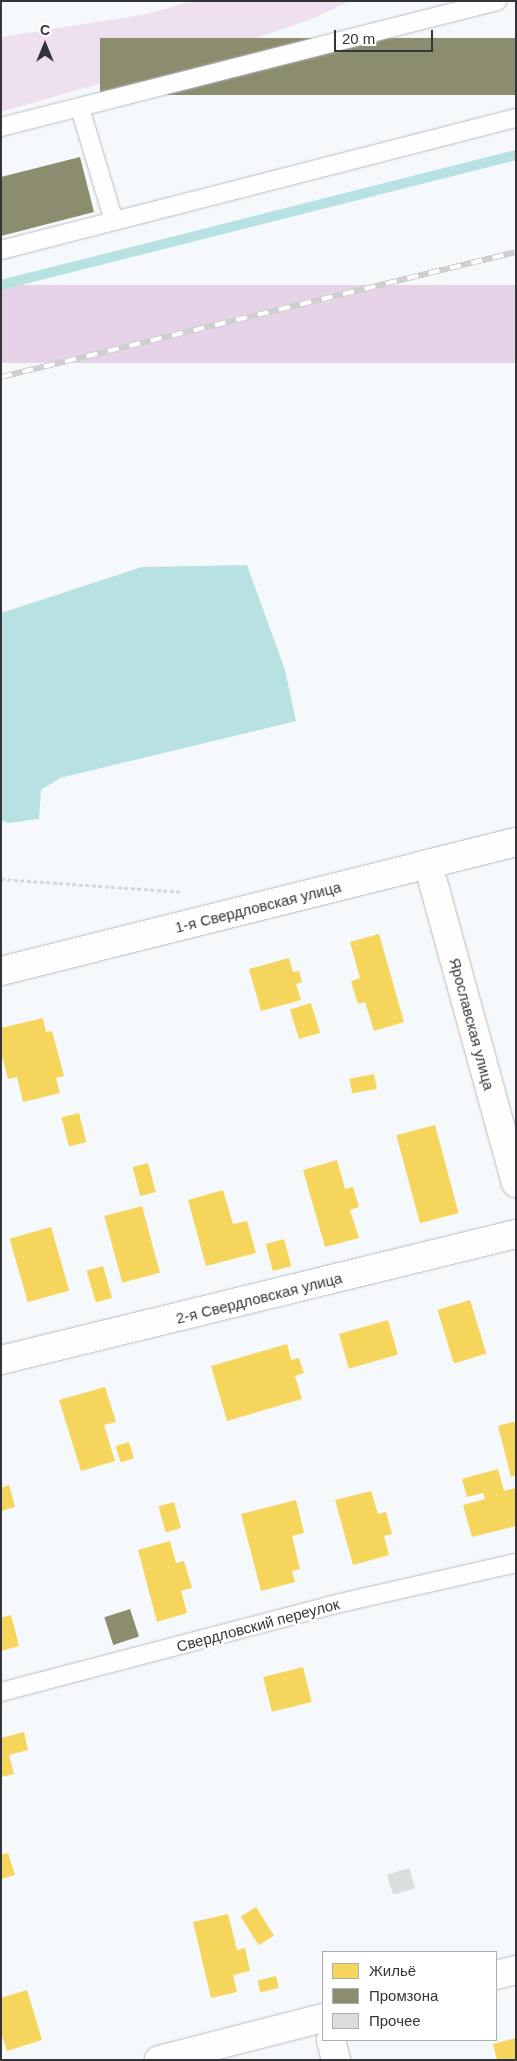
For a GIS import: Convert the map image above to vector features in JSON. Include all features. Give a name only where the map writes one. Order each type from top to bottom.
[{"type":"street","name":"1-я Свердловская улица","points":[[1,971],[516,842]]},
{"type":"street","name":"Ярославская улица","points":[[428,864],[516,1183]]},
{"type":"street","name":"2-я Свердловская улица","points":[[1,1360],[516,1234]]},
{"type":"street","points":[[497,1975],[516,1970]]},
{"type":"street","points":[[159,2060],[322,2018]]},
{"type":"street","points":[[331,2041],[336,2060]]},
{"type":"lane","points":[[1,128],[497,1]]},
{"type":"lane","points":[[80,108],[114,221]]},
{"type":"lane","points":[[1,250],[516,118]]},
{"type":"lane","name":"Свердловский переулок","points":[[1,1692],[340,1603],[516,1562]]},
{"type":"path","points":[[1,879],[192,893]]},
{"type":"shaded area","points":[[192,1],[350,1],[312,19],[251,40],[1,112],[1,37],[147,14]]},
{"type":"shaded area","points":[[1,285],[516,285],[516,363],[1,363]]},
{"type":"water","points":[[247,565],[285,670],[296,721],[60,778],[41,790],[39,819],[8,823],[1,820],[1,613],[142,567]]},
{"type":"building: Жильё","points":[[379,934],[404,1022],[374,1031],[365,1002],[358,1004],[351,981],[360,978],[350,942]]},
{"type":"building: Жильё","points":[[289,958],[293,972],[299,971],[302,982],[296,984],[301,1000],[261,1011],[249,969]]},
{"type":"building: Жильё","points":[[311,1003],[320,1033],[299,1039],[290,1009]]},
{"type":"building: Жильё","points":[[43,1018],[46,1032],[52,1031],[64,1076],[56,1078],[60,1093],[23,1102],[17,1077],[8,1079],[1,1052],[1,1028]]},
{"type":"building: Жильё","points":[[374,1074],[377,1089],[352,1093],[349,1079]]},
{"type":"building: Жильё","points":[[79,1113],[86,1142],[69,1146],[62,1117]]},
{"type":"building: Жильё","points":[[435,1125],[459,1213],[420,1223],[396,1135]]},
{"type":"building: Жильё","points":[[337,1160],[345,1189],[353,1187],[359,1207],[350,1210],[359,1238],[325,1247],[303,1170]]},
{"type":"building: Жильё","points":[[148,1163],[156,1192],[140,1196],[133,1167]]},
{"type":"building: Жильё","points":[[223,1190],[233,1224],[247,1221],[256,1253],[206,1266],[188,1200]]},
{"type":"building: Жильё","points":[[142,1206],[160,1273],[122,1283],[104,1216]]},
{"type":"building: Жильё","points":[[51,1227],[69,1290],[28,1302],[10,1239]]},
{"type":"building: Жильё","points":[[284,1239],[291,1266],[273,1271],[266,1244]]},
{"type":"building: Жильё","points":[[103,1266],[112,1298],[96,1302],[87,1271]]},
{"type":"building: Жильё","points":[[470,1300],[486,1354],[454,1363],[437,1310]]},
{"type":"building: Жильё","points":[[388,1320],[398,1355],[349,1369],[339,1334]]},
{"type":"building: Жильё","points":[[287,1344],[291,1360],[299,1358],[304,1373],[295,1376],[302,1399],[227,1421],[211,1366]]},
{"type":"building: Жильё","points":[[105,1387],[116,1422],[104,1425],[115,1461],[81,1471],[59,1400]]},
{"type":"building: Жильё","points":[[516,1421],[516,1475],[511,1477],[498,1426]]},
{"type":"building: Жильё","points":[[129,1442],[134,1458],[121,1462],[116,1446]]},
{"type":"building: Жильё","points":[[498,1469],[504,1491],[516,1488],[516,1526],[472,1537],[463,1505],[485,1499],[483,1493],[467,1497],[462,1479]]},
{"type":"building: Жильё","points":[[9,1485],[15,1507],[1,1511],[1,1488]]},
{"type":"building: Жильё","points":[[371,1491],[378,1514],[386,1512],[392,1534],[384,1536],[389,1555],[353,1565],[335,1500]]},
{"type":"building: Жильё","points":[[296,1500],[304,1533],[292,1536],[300,1569],[292,1571],[295,1582],[261,1591],[241,1514]]},
{"type":"building: Жильё","points":[[174,1502],[181,1528],[166,1532],[159,1506]]},
{"type":"building: Жильё","points":[[170,1541],[176,1563],[184,1561],[192,1588],[181,1591],[187,1613],[157,1622],[138,1550]]},
{"type":"building: Жильё","points":[[11,1615],[19,1646],[1,1651],[1,1618]]},
{"type":"building: Жильё","points":[[303,1667],[312,1702],[272,1712],[263,1677]]},
{"type":"building: Жильё","points":[[24,1732],[28,1750],[9,1755],[14,1774],[1,1777],[1,1738]]},
{"type":"building: Жильё","points":[[8,1853],[15,1875],[1,1879],[1,1855]]},
{"type":"building: Жильё","points":[[256,1907],[274,1936],[259,1945],[241,1917]]},
{"type":"building: Жильё","points":[[228,1914],[237,1950],[245,1948],[250,1971],[233,1975],[237,1992],[211,1998],[193,1922]]},
{"type":"building: Жильё","points":[[276,1976],[279,1988],[260,1992],[258,1981]]},
{"type":"building: Жильё","points":[[27,1990],[42,2040],[7,2051],[1,2033],[1,1998]]},
{"type":"building: Жильё","points":[[516,2038],[516,2060],[497,2060],[493,2044]]},
{"type":"building: Промзона","points":[[100,38],[516,38],[516,95],[100,95]]},
{"type":"building: Промзона","points":[[80,157],[94,212],[1,236],[1,177]]},
{"type":"building: Промзона","points":[[130,1609],[139,1637],[113,1645],[104,1617]]},
{"type":"building: Прочее","points":[[409,1868],[415,1888],[393,1895],[387,1875]]},
{"type":"waterway","points":[[1,285],[516,155]]},
{"type":"railway","points":[[1,377],[516,252]]}]
